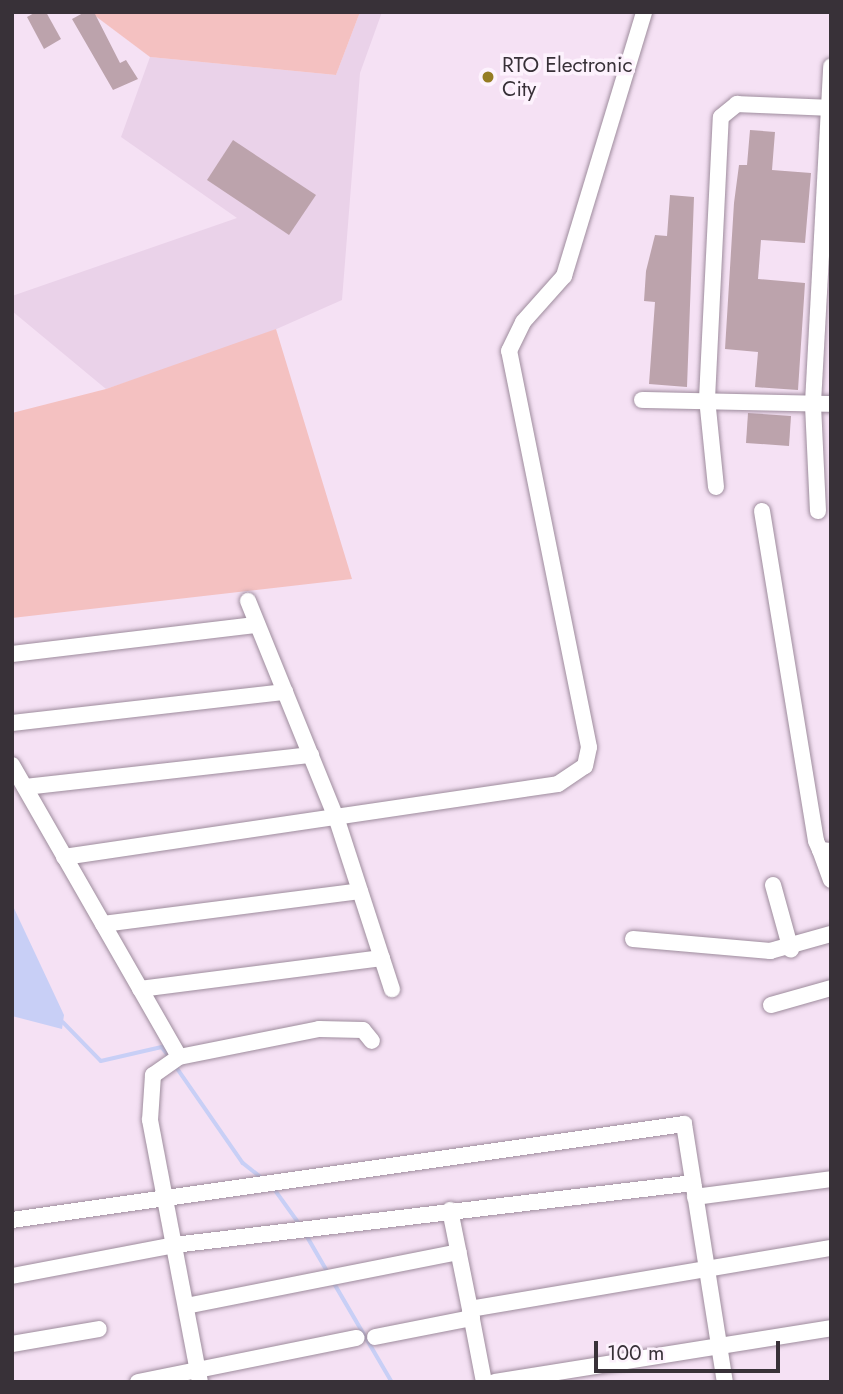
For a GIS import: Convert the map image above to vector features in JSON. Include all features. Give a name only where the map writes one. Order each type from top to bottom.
[{"type":"street","points":[[64,857],[337,820],[558,784],[585,766],[589,747],[509,351],[523,322],[564,275],[643,12]]},
{"type":"street","points":[[818,511],[813,403],[831,66]]},
{"type":"street","points":[[716,487],[707,400],[722,117],[737,104],[830,107]]},
{"type":"street","points":[[642,400],[831,404]]},
{"type":"street","points":[[762,511],[831,880]]},
{"type":"street","points":[[248,601],[337,820],[392,989]]},
{"type":"street","points":[[12,654],[257,625]]},
{"type":"street","points":[[12,723],[285,692]]},
{"type":"street","points":[[24,787],[311,755]]},
{"type":"street","points":[[12,765],[179,1058]]},
{"type":"street","points":[[773,885],[791,950]]},
{"type":"street","points":[[103,924],[360,891]]},
{"type":"street","points":[[633,939],[791,950],[831,934]]},
{"type":"street","points":[[139,989],[382,958]]},
{"type":"street","points":[[771,1005],[831,988]]},
{"type":"street","points":[[199,1377],[164,1194],[149,1098],[153,1075],[179,1058],[319,1029],[363,1030],[372,1041]]},
{"type":"street","points":[[12,1220],[164,1194],[684,1124],[725,1382]]},
{"type":"street","points":[[12,1276],[174,1245],[450,1210],[831,1178]]},
{"type":"street","points":[[450,1210],[484,1382]]},
{"type":"street","points":[[375,1337],[705,1265],[831,1248]]},
{"type":"street","points":[[186,1306],[459,1252]]},
{"type":"street","points":[[495,1382],[831,1328]]},
{"type":"street","points":[[12,1344],[99,1329]]},
{"type":"street","points":[[138,1382],[199,1377],[357,1338]]},
{"type":"shaded area","points":[[90,12],[360,12],[336,75],[150,57]]},
{"type":"shaded area","points":[[360,12],[382,12],[360,73],[342,300],[245,343],[106,389],[12,311],[12,296],[237,218],[121,137],[150,57],[336,75]]},
{"type":"shaded area","points":[[276,329],[352,579],[12,618],[12,413],[106,389]]},
{"type":"water","points":[[12,904],[64,1015],[62,1029],[12,1016]]},
{"type":"building","points":[[36,12],[46,12],[61,39],[44,49],[27,17]]},
{"type":"building","points":[[85,12],[94,12],[120,63],[126,60],[138,79],[113,90],[72,19]]},
{"type":"building","points":[[750,130],[775,132],[772,170],[811,173],[805,243],[761,240],[758,279],[805,283],[798,390],[755,387],[758,352],[725,349],[734,203],[739,165],[747,165]]},
{"type":"building","points":[[233,140],[316,195],[289,235],[207,180]]},
{"type":"building","points":[[670,195],[694,197],[687,387],[649,384],[655,302],[644,301],[646,271],[655,235],[667,236]]},
{"type":"building","points":[[748,413],[791,416],[789,446],[746,443]]},
{"type":"waterway","points":[[63,1022],[101,1061],[162,1047],[169,1056]]},
{"type":"waterway","points":[[175,1065],[243,1163],[262,1178]]},
{"type":"waterway","points":[[273,1187],[301,1226]]},
{"type":"waterway","points":[[307,1236],[329,1274]]},
{"type":"waterway","points":[[333,1281],[392,1382]]},
{"type":"place","name":"RTO Electronic City","points":[[488,77]]}]
